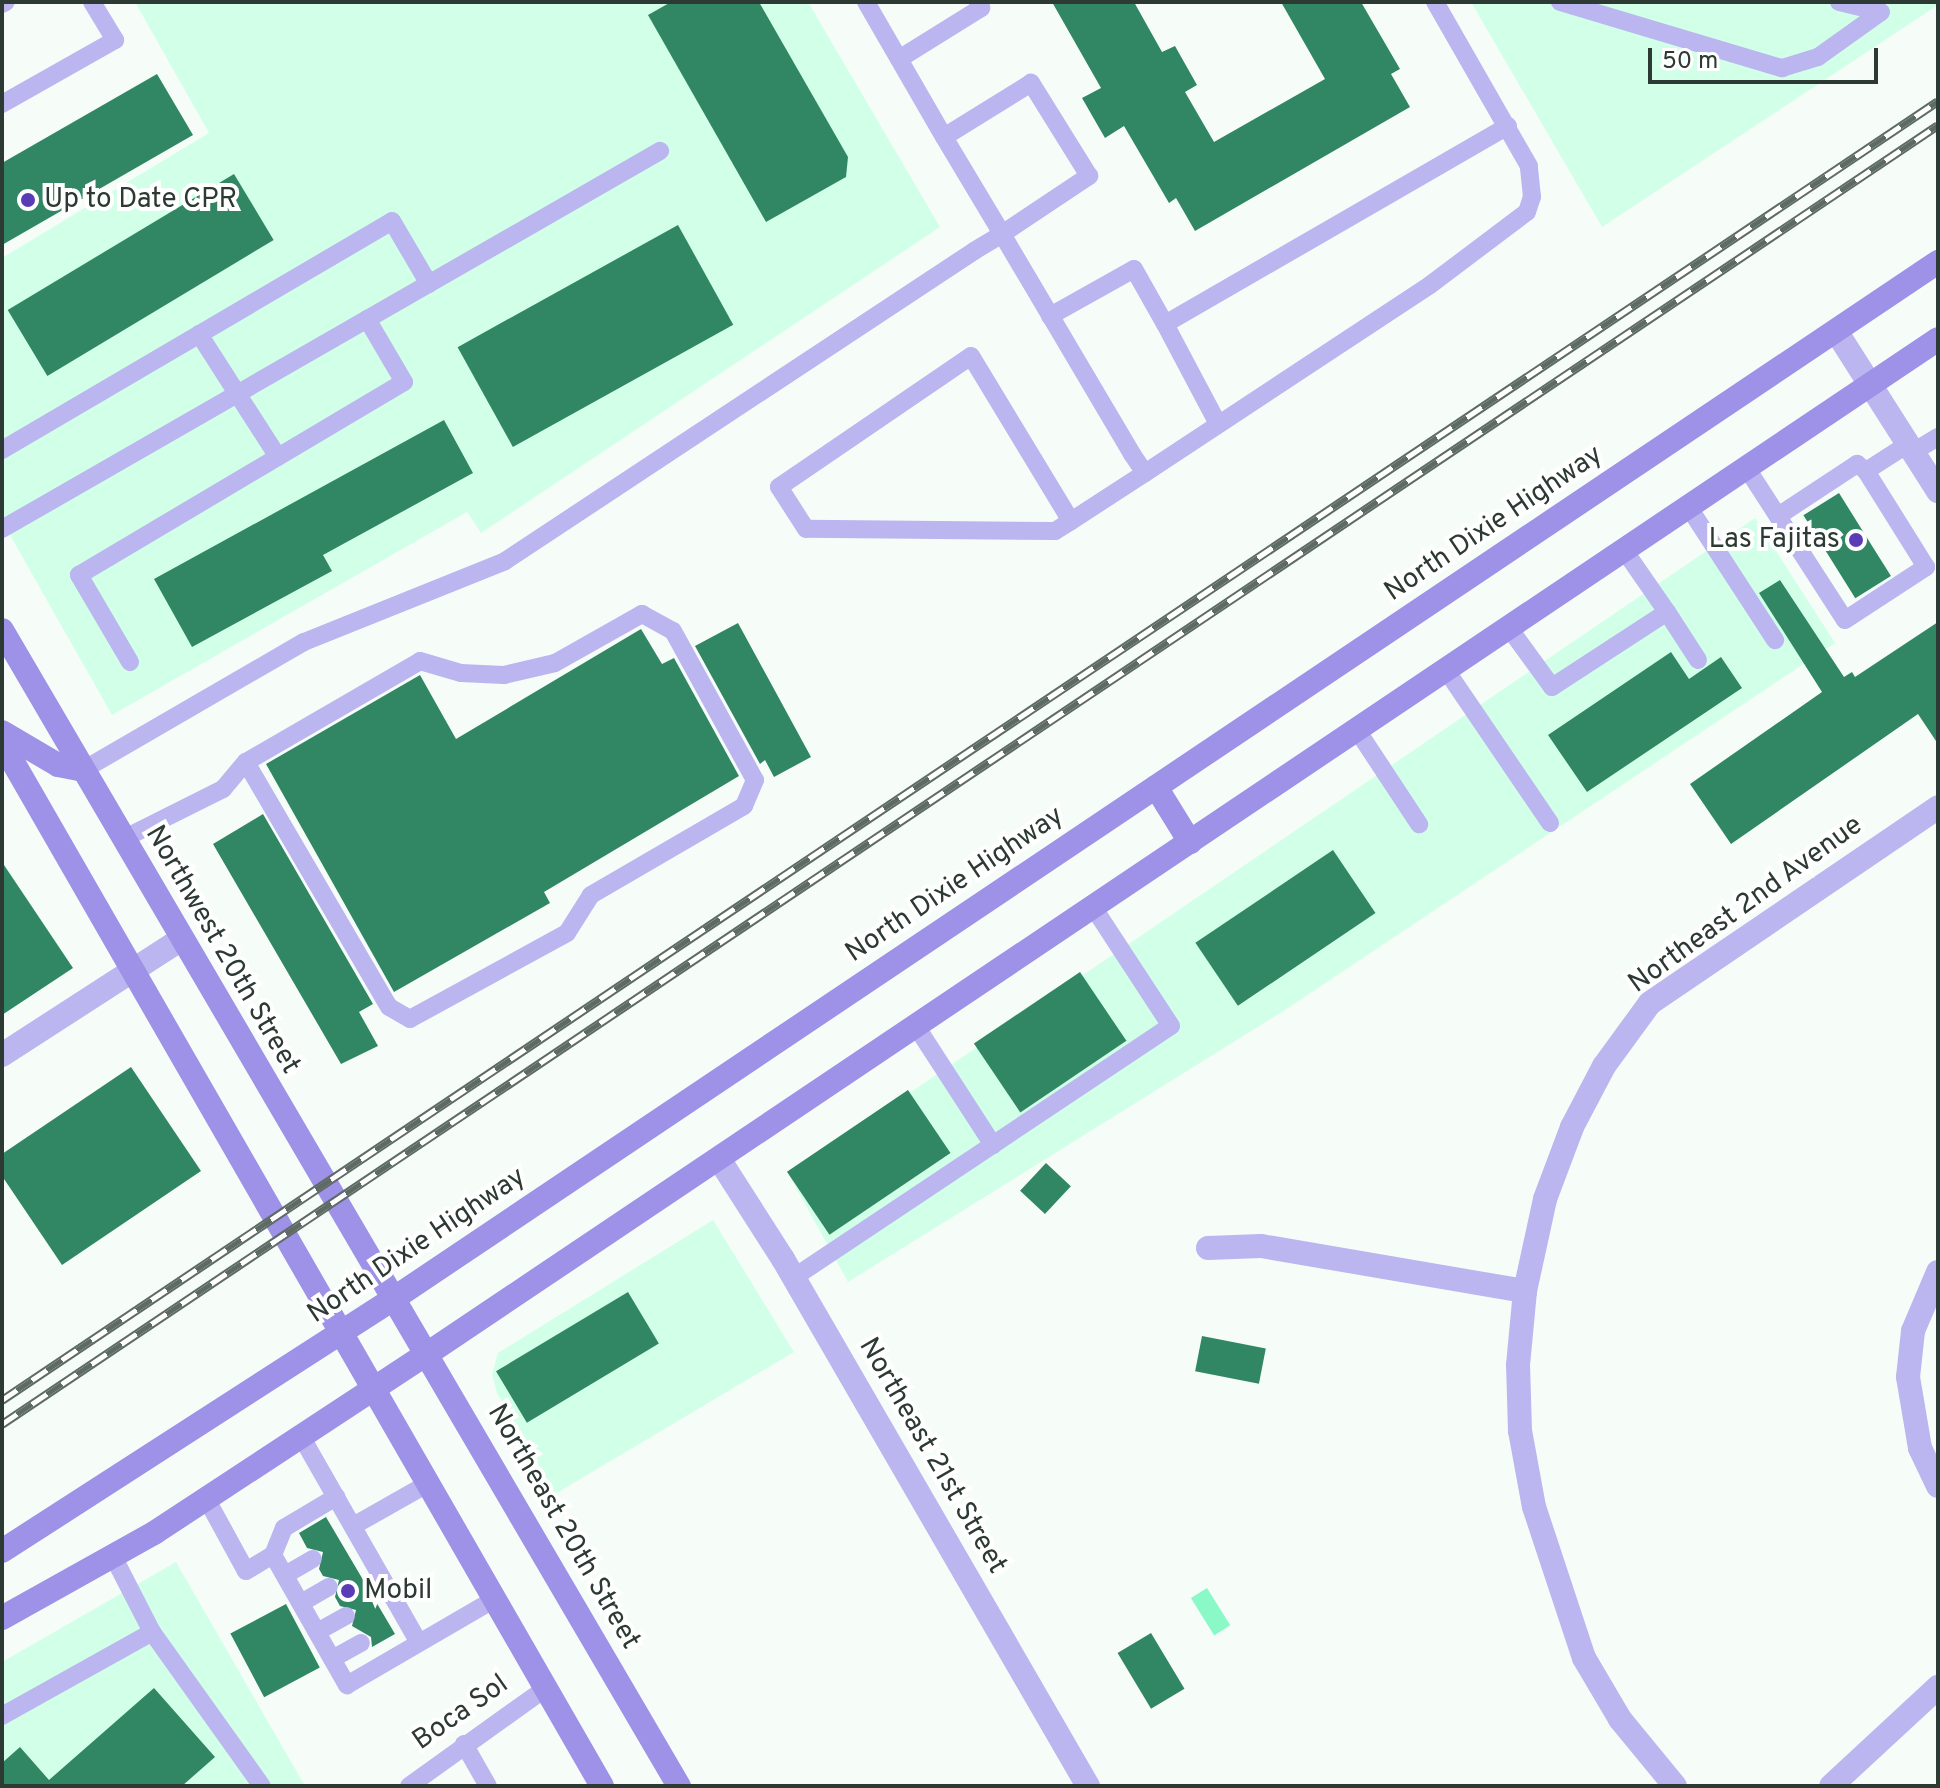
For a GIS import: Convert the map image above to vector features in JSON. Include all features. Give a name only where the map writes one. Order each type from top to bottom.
[{"type":"main road","name":"North Dixie Highway","points":[[2,1551],[393,1299],[1938,262]]},
{"type":"main road","points":[[2,1618],[113,1556],[427,1354],[1938,339]]},
{"type":"main road","name":"Northwest 20th Street","points":[[2,630],[393,1299]]},
{"type":"main road","points":[[2,732],[58,765],[83,770]]},
{"type":"main road","points":[[2,743],[602,1786]]},
{"type":"main road","points":[[1156,787],[1190,842]]},
{"type":"main road","name":"Northeast 20th Street","points":[[393,1299],[678,1786]]},
{"type":"street","points":[[1836,331],[1938,491]]},
{"type":"street","name":"Northeast 2nd Avenue","points":[[1675,1786],[1620,1719],[1591,1670],[1555,1581],[1520,1431],[1518,1365],[1525,1291],[1545,1199],[1572,1127],[1604,1066],[1650,1003],[1938,807]]},
{"type":"street","points":[[2,1055],[181,939]]},
{"type":"street","name":"Northeast 21st Street","points":[[719,1159],[793,1278],[1088,1786]]},
{"type":"street","points":[[1208,1248],[1261,1246],[1525,1291]]},
{"type":"street","points":[[1938,1272],[1913,1331],[1908,1377],[1920,1448],[1938,1486]]},
{"type":"street","points":[[1831,1786],[1938,1687]]},
{"type":"lane","points":[[2,104],[115,40],[92,2]]},
{"type":"lane","points":[[866,2],[1145,473]]},
{"type":"lane","points":[[899,59],[981,8],[978,2]]},
{"type":"lane","points":[[1071,521],[971,356],[779,487],[806,529],[1055,531],[1071,521],[1145,473],[1515,225],[1527,212],[1532,181],[1508,126],[1435,2]]},
{"type":"lane","points":[[1560,2],[1782,68],[1818,57],[1884,5]]},
{"type":"lane","points":[[1839,2],[1884,5]]},
{"type":"lane","points":[[83,770],[304,642],[505,561],[1089,176],[1031,83],[944,137]]},
{"type":"lane","points":[[1165,324],[1508,126]]},
{"type":"lane","points":[[2,529],[660,151]]},
{"type":"lane","points":[[2,450],[392,221],[429,284]]},
{"type":"lane","points":[[1050,316],[1134,269],[1218,424]]},
{"type":"lane","points":[[130,662],[79,575],[404,382],[367,319]]},
{"type":"lane","points":[[199,334],[278,457]]},
{"type":"lane","points":[[1866,471],[1938,437]]},
{"type":"lane","points":[[1746,467],[1845,620],[1926,567],[1866,471],[1857,464],[1778,516]]},
{"type":"lane","points":[[1688,506],[1775,640]]},
{"type":"lane","points":[[1624,550],[1698,660]]},
{"type":"lane","points":[[1509,628],[1552,687],[1667,612]]},
{"type":"lane","points":[[123,839],[223,789],[246,762],[420,661],[461,673],[504,675],[555,663],[642,614],[673,631],[755,780],[744,806],[591,895],[567,933],[410,1019],[389,1007],[246,762]]},
{"type":"lane","points":[[1446,670],[1550,823]]},
{"type":"lane","points":[[1357,730],[1419,824]]},
{"type":"lane","points":[[793,1278],[1171,1026],[1093,907]]},
{"type":"lane","points":[[916,1026],[993,1145]]},
{"type":"lane","points":[[301,1436],[382,1596],[398,1622],[419,1643]]},
{"type":"lane","points":[[351,1535],[429,1483]]},
{"type":"lane","points":[[206,1498],[246,1571],[298,1533]]},
{"type":"lane","points":[[335,1508],[284,1528],[276,1550],[285,1575],[347,1685],[495,1599]]},
{"type":"lane","points":[[113,1556],[152,1632],[262,1786]]},
{"type":"lane","points":[[285,1575],[313,1559]]},
{"type":"lane","points":[[301,1603],[329,1587]]},
{"type":"lane","points":[[317,1632],[346,1616]]},
{"type":"lane","points":[[2,1716],[152,1632]]},
{"type":"lane","points":[[332,1659],[361,1643]]},
{"type":"lane","name":"Boca Sol","points":[[409,1786],[546,1688]]},
{"type":"lane","points":[[464,1744],[488,1786]]},
{"type":"shaded area","points":[[135,2],[808,2],[940,227],[481,533],[467,512],[112,715],[2,521],[2,258],[209,133]]},
{"type":"shaded area","points":[[1471,2],[1938,2],[1938,5],[1602,227]]},
{"type":"shaded area","points":[[1755,518],[1835,643],[1285,1010],[848,1282],[789,1175]]},
{"type":"shaded area","points":[[713,1220],[794,1352],[555,1494],[497,1393],[492,1374],[498,1353]]},
{"type":"shaded area","points":[[176,1562],[305,1786],[2,1786],[2,1662]]},
{"type":"shaded area","points":[[1207,1588],[1230,1625],[1214,1635],[1191,1598]]},
{"type":"building","points":[[671,2],[759,2],[848,157],[846,177],[766,222],[648,15]]},
{"type":"building","points":[[1052,2],[1134,2],[1162,52],[1175,46],[1197,85],[1185,92],[1214,142],[1325,79],[1281,2],[1361,2],[1400,69],[1391,74],[1410,107],[1195,231],[1176,198],[1169,203],[1124,126],[1105,138],[1082,98],[1101,88]]},
{"type":"building","points":[[157,74],[193,135],[2,245],[2,163]]},
{"type":"building","points":[[234,174],[274,240],[47,376],[8,310]]},
{"type":"building","points":[[678,225],[733,325],[513,447],[458,347]]},
{"type":"building","points":[[444,420],[473,473],[323,555],[332,571],[192,647],[154,579]]},
{"type":"building","points":[[1839,493],[1891,576],[1855,598],[1803,515]]},
{"type":"building","points":[[1780,580],[1844,677],[1852,672],[1855,677],[1938,622],[1938,744],[1918,714],[1731,844],[1690,784],[1822,692],[1759,593]]},
{"type":"building","points":[[738,623],[811,757],[774,777],[765,760],[760,764],[695,646]]},
{"type":"building","points":[[641,629],[662,664],[674,658],[739,776],[544,892],[550,903],[394,992],[266,764],[420,675],[456,739]]},
{"type":"building","points":[[1671,652],[1689,679],[1721,657],[1742,688],[1587,792],[1548,735]]},
{"type":"building","points":[[263,814],[373,1004],[359,1012],[378,1046],[341,1064],[213,844]]},
{"type":"building","points":[[1333,850],[1375,913],[1238,1006],[1195,943]]},
{"type":"building","points":[[2,862],[73,968],[2,1015]]},
{"type":"building","points":[[1080,972],[1126,1041],[1020,1112],[974,1044]]},
{"type":"building","points":[[131,1067],[201,1171],[62,1265],[2,1176],[2,1154]]},
{"type":"building","points":[[908,1090],[950,1153],[829,1235],[787,1172]]},
{"type":"building","points":[[1046,1163],[1071,1186],[1045,1214],[1020,1191]]},
{"type":"building","points":[[628,1292],[659,1343],[527,1423],[496,1371]]},
{"type":"building","points":[[1202,1336],[1266,1348],[1259,1384],[1195,1371]]},
{"type":"building","points":[[326,1517],[395,1634],[372,1647],[371,1637],[352,1626],[356,1610],[340,1606],[335,1597],[339,1580],[323,1576],[319,1569],[323,1552],[307,1548],[299,1533]]},
{"type":"building","points":[[286,1604],[320,1668],[264,1697],[230,1634]]},
{"type":"building","points":[[1151,1633],[1184,1689],[1151,1709],[1118,1653]]},
{"type":"building","points":[[154,1688],[215,1757],[182,1786],[2,1786],[2,1763],[20,1747],[49,1780]]},
{"type":"railway","points":[[2,1400],[1938,101]]},
{"type":"railway","points":[[2,1424],[1938,125]]},
{"type":"place","name":"Up to Date CPR","points":[[28,200]]},
{"type":"place","name":"Las Fajitas","points":[[1856,540]]},
{"type":"place","name":"Mobil","points":[[348,1591]]}]
